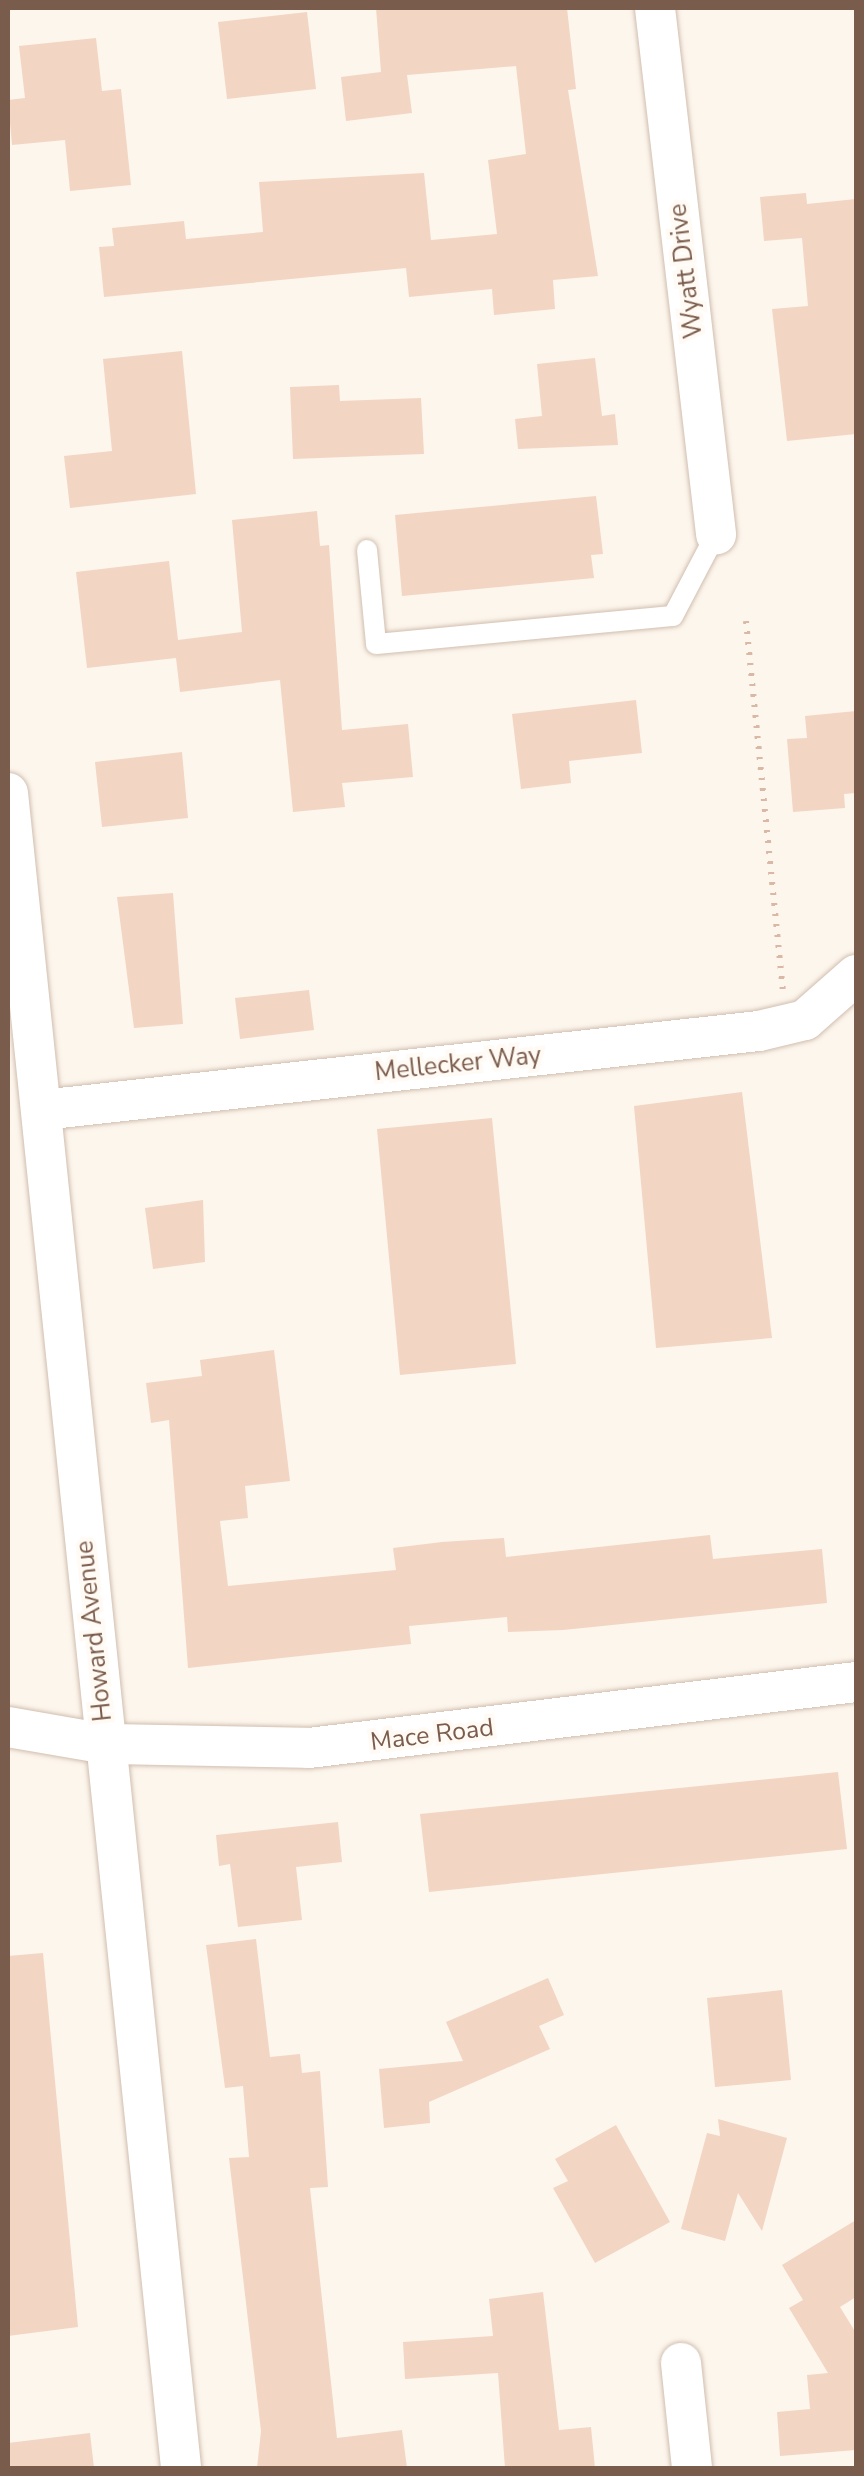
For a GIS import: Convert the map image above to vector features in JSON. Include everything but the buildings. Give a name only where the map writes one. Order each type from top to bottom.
[{"type":"street","name":"Wyatt Drive","points":[[655,8],[716,534]]},
{"type":"street","name":"Howard Avenue","points":[[8,793],[181,2468]]},
{"type":"street","name":"Mellecker Way","points":[[42,1110],[759,1032],[805,1020],[856,975]]},
{"type":"street","name":"Mace Road","points":[[8,1727],[106,1744],[309,1748],[856,1682]]},
{"type":"street","points":[[681,2364],[692,2468]]},
{"type":"lane","points":[[367,550],[376,644],[673,616],[716,534]]},
{"type":"path","points":[[746,620],[784,996]]}]
